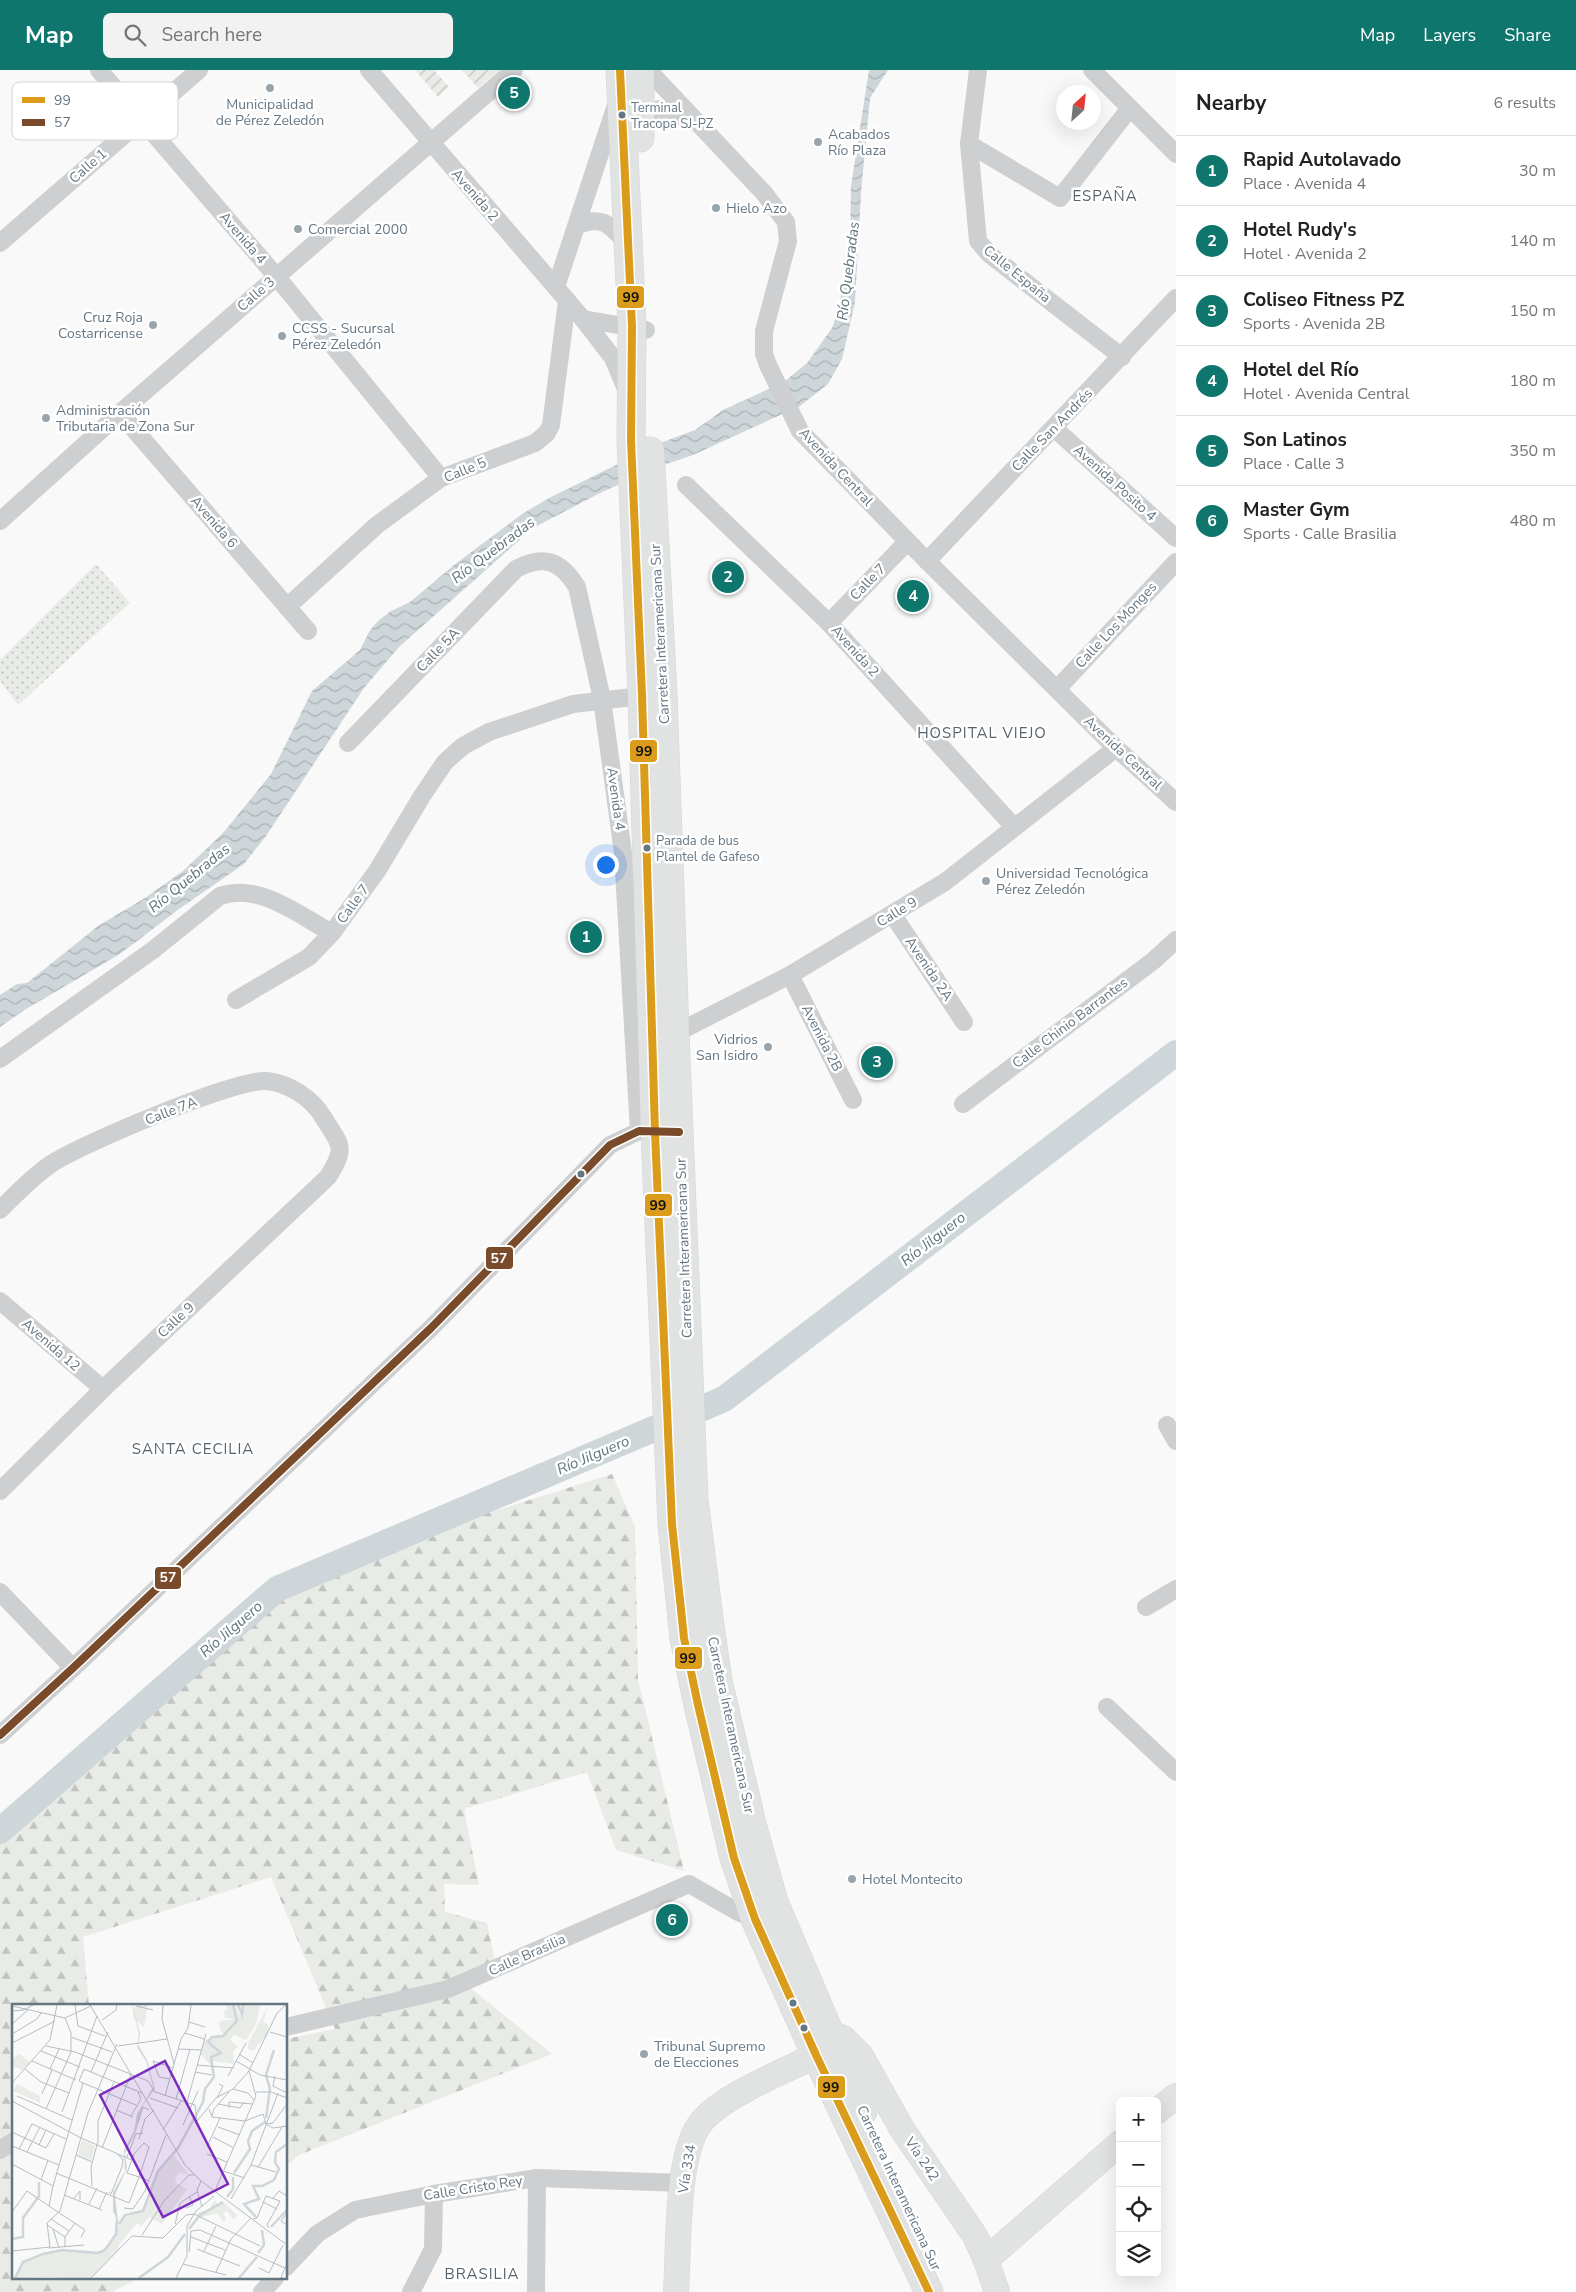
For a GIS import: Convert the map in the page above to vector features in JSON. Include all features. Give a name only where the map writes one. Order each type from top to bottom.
[{"type":"highway","name":"Carretera Interamericana Sur","points":[[640,70],[637,425],[653,695],[664,1034],[658,1132],[672,1524],[684,1638],[700,1714],[739,1872],[756,1919],[820,2026],[845,2085],[863,2111],[946,2292]]},
{"type":"highway","name":"Carretera Interamericana Sur","points":[[620,81],[627,243],[639,328]]},
{"type":"highway","name":"Carretera Interamericana Sur","points":[[658,1132],[690,1378],[694,1500],[718,1681],[753,1828],[774,1902],[820,2026],[929,2292]]},
{"type":"highway","points":[[739,1872],[802,1988],[820,2026]]},
{"type":"main road","name":"Vía 242","points":[[820,2026],[843,2038],[861,2056],[902,2129],[975,2236],[997,2292]]},
{"type":"main road","name":"Vía 334","points":[[676,2292],[682,2183],[690,2141],[703,2119],[743,2092],[820,2026]]},
{"type":"main road","points":[[1161,2109],[1176,2096]]},
{"type":"main road","points":[[986,2260],[1116,2146]]},
{"type":"street","name":"Avenida 4","points":[[99,70],[110,82]]},
{"type":"street","name":"Calle 1","points":[[178,88],[199,70]]},
{"type":"street","name":"Avenida 2","points":[[368,70],[430,144],[562,294],[613,358],[622,376],[637,425]]},
{"type":"street","name":"Calle 3","points":[[0,521],[276,276],[514,70]]},
{"type":"street","name":"Avenida Central","points":[[648,70],[764,193],[783,216],[788,230],[788,241],[764,331],[764,354],[800,431],[907,542],[1116,748],[1176,802]]},
{"type":"street","name":"Calle España","points":[[978,70],[970,144],[978,241],[989,254],[1122,357]]},
{"type":"street","points":[[1092,70],[1176,154]]},
{"type":"street","name":"Calle 5","points":[[288,607],[377,525],[442,478],[535,443],[547,434],[553,415],[562,294],[578,225],[620,81]]},
{"type":"street","points":[[970,144],[1060,198],[1130,108]]},
{"type":"street","points":[[640,140],[649,113],[659,109],[696,121]]},
{"type":"street","name":"Calle 1","points":[[0,243],[118,140]]},
{"type":"street","name":"Avenida 4","points":[[160,140],[276,276],[442,478]]},
{"type":"street","points":[[578,225],[590,220],[602,222],[613,228],[627,243]]},
{"type":"street","name":"Calle San Andrés","points":[[927,561],[1176,298]]},
{"type":"street","points":[[583,319],[639,328]]},
{"type":"street","name":"Avenida 6","points":[[120,413],[308,631]]},
{"type":"street","name":"Avenida Posito 4","points":[[1054,428],[1176,538]]},
{"type":"street","name":"Avenida 2","points":[[686,485],[829,623],[1014,827]]},
{"type":"street","name":"Calle 7","points":[[829,623],[907,542]]},
{"type":"street","name":"Avenida 4","points":[[531,561],[555,564],[568,572],[577,587],[602,699],[658,1132]]},
{"type":"street","name":"Calle 5A","points":[[348,743],[516,569],[531,561]]},
{"type":"street","name":"Calle Los Monges","points":[[1057,689],[1176,562]]},
{"type":"street","name":"Calle 7","points":[[0,1059],[153,950],[226,893],[232,891],[249,892],[263,896],[332,933],[376,871],[445,762],[463,746],[489,732],[573,704],[602,699],[653,695]]},
{"type":"street","name":"Calle 9","points":[[664,1034],[790,975],[893,915],[945,882],[1116,748]]},
{"type":"street","name":"Avenida 2A","points":[[893,915],[964,1022]]},
{"type":"street","points":[[236,1000],[309,957],[332,933]]},
{"type":"street","name":"Calle Chinio Barrantes","points":[[963,1104],[1153,961],[1176,940]]},
{"type":"street","name":"Avenida 2B","points":[[790,975],[854,1100]]},
{"type":"street","name":"Calle 7A","points":[[0,1210],[35,1176],[53,1163],[88,1144],[191,1103],[249,1084],[265,1081],[284,1084],[308,1099],[320,1112],[339,1142]]},
{"type":"street","points":[[0,1735],[431,1328],[610,1144],[658,1132]]},
{"type":"street","name":"Calle 9","points":[[0,1492],[103,1389],[328,1178],[340,1157],[339,1142]]},
{"type":"street","name":"Avenida 12","points":[[0,1301],[103,1389]]},
{"type":"street","points":[[1167,1425],[1176,1441]]},
{"type":"street","points":[[1146,1608],[1176,1589]]},
{"type":"street","points":[[0,1592],[73,1668]]},
{"type":"street","points":[[1107,1707],[1176,1772]]},
{"type":"street","name":"Calle Brasilia","points":[[288,2027],[448,1990],[689,1884],[738,1912],[756,1919]]},
{"type":"street","points":[[0,2150],[12,2142]]},
{"type":"street","points":[[536,2292],[537,2178]]},
{"type":"street","name":"Calle Cristo Rey","points":[[288,2265],[317,2234],[354,2210],[434,2194],[537,2178],[682,2183]]},
{"type":"street","points":[[411,2292],[433,2249],[434,2194]]},
{"type":"street","points":[[262,2292],[273,2280]]},
{"type":"green space","points":[[415,70],[434,70],[449,87],[438,97]]},
{"type":"green space","points":[[462,70],[499,70],[478,88]]},
{"type":"green space","points":[[96,564],[130,603],[18,705],[0,681],[0,660]]},
{"type":"green space","points":[[612,1474],[635,1527],[638,1679],[684,1871],[616,1850],[587,1772],[464,1809],[479,1885],[444,1884],[445,1912],[487,1923],[495,1961],[457,1977],[552,2054],[299,2155],[288,2164],[288,2039],[335,2029],[271,1877],[83,1937],[89,2004],[12,2004],[12,2280],[135,2280],[112,2292],[0,2292],[0,1831],[277,1589],[362,1553]]},
{"type":"water","name":"Río Quebradas","points":[[869,70],[888,70],[870,98],[861,193],[855,302],[842,359],[828,384],[800,406],[693,455],[655,468],[600,493],[533,528],[399,647],[364,688],[266,836],[244,864],[179,909],[120,954],[26,1009],[0,1027],[0,995],[17,984],[27,983],[98,926],[145,898],[183,871],[223,833],[271,774],[312,691],[360,650],[370,630],[379,620],[391,611],[410,602],[454,565],[522,514],[549,498],[663,442],[695,430],[723,410],[784,382],[807,363],[832,328],[838,311],[850,247],[851,186]]},
{"type":"waterway","name":"Río Jilguero","points":[[0,1831],[277,1589],[724,1399],[1176,1053]]},
{"type":"transit line","name":"99","points":[[620,70],[632,326],[631,440],[642,695],[655,1132],[672,1524],[684,1638],[734,1858],[755,1919],[816,2055],[929,2292]]},
{"type":"transit line","name":"57","points":[[0,1735],[431,1328],[610,1145],[639,1131],[679,1132]]},
{"type":"place","name":"Municipalidad de Pérez Zeledón","points":[[270,88]]},
{"type":"place","name":"Son Latinos","points":[[514,93]]},
{"type":"place","name":"Terminal Tracopa SJ-PZ","points":[[622,115]]},
{"type":"place","name":"Acabados Río Plaza","points":[[818,142]]},
{"type":"place","name":"Hielo Azo","points":[[716,208]]},
{"type":"place","name":"Comercial 2000","points":[[298,229]]},
{"type":"place","name":"Cruz Roja Costarricense","points":[[153,325]]},
{"type":"place","name":"CCSS - Sucursal Pérez Zeledón","points":[[282,336]]},
{"type":"place","name":"Administración Tributaria de Zona Sur","points":[[46,418]]},
{"type":"place","name":"Hotel Rudy's","points":[[728,577]]},
{"type":"place","name":"Hotel del Río","points":[[913,596]]},
{"type":"place","name":"Parada de bus Plantel de Gafeso","points":[[647,848]]},
{"type":"place","name":"Universidad Tecnológica Pérez Zeledón","points":[[986,881]]},
{"type":"place","name":"Rapid Autolavado","points":[[586,937]]},
{"type":"place","name":"Vidrios San Isidro","points":[[768,1047]]},
{"type":"place","name":"Coliseo Fitness PZ","points":[[877,1062]]},
{"type":"place","name":"Hotel Montecito","points":[[852,1879]]},
{"type":"place","name":"Master Gym","points":[[672,1920]]},
{"type":"place","name":"Tribunal Supremo de Elecciones","points":[[644,2054]]},
{"type":"district","name":"ESPAÑA","points":[[1105,196]]},
{"type":"district","name":"HOSPITAL VIEJO","points":[[982,733]]},
{"type":"district","name":"SANTA CECILIA","points":[[193,1449]]},
{"type":"district","name":"BRASILIA","points":[[482,2274]]}]
